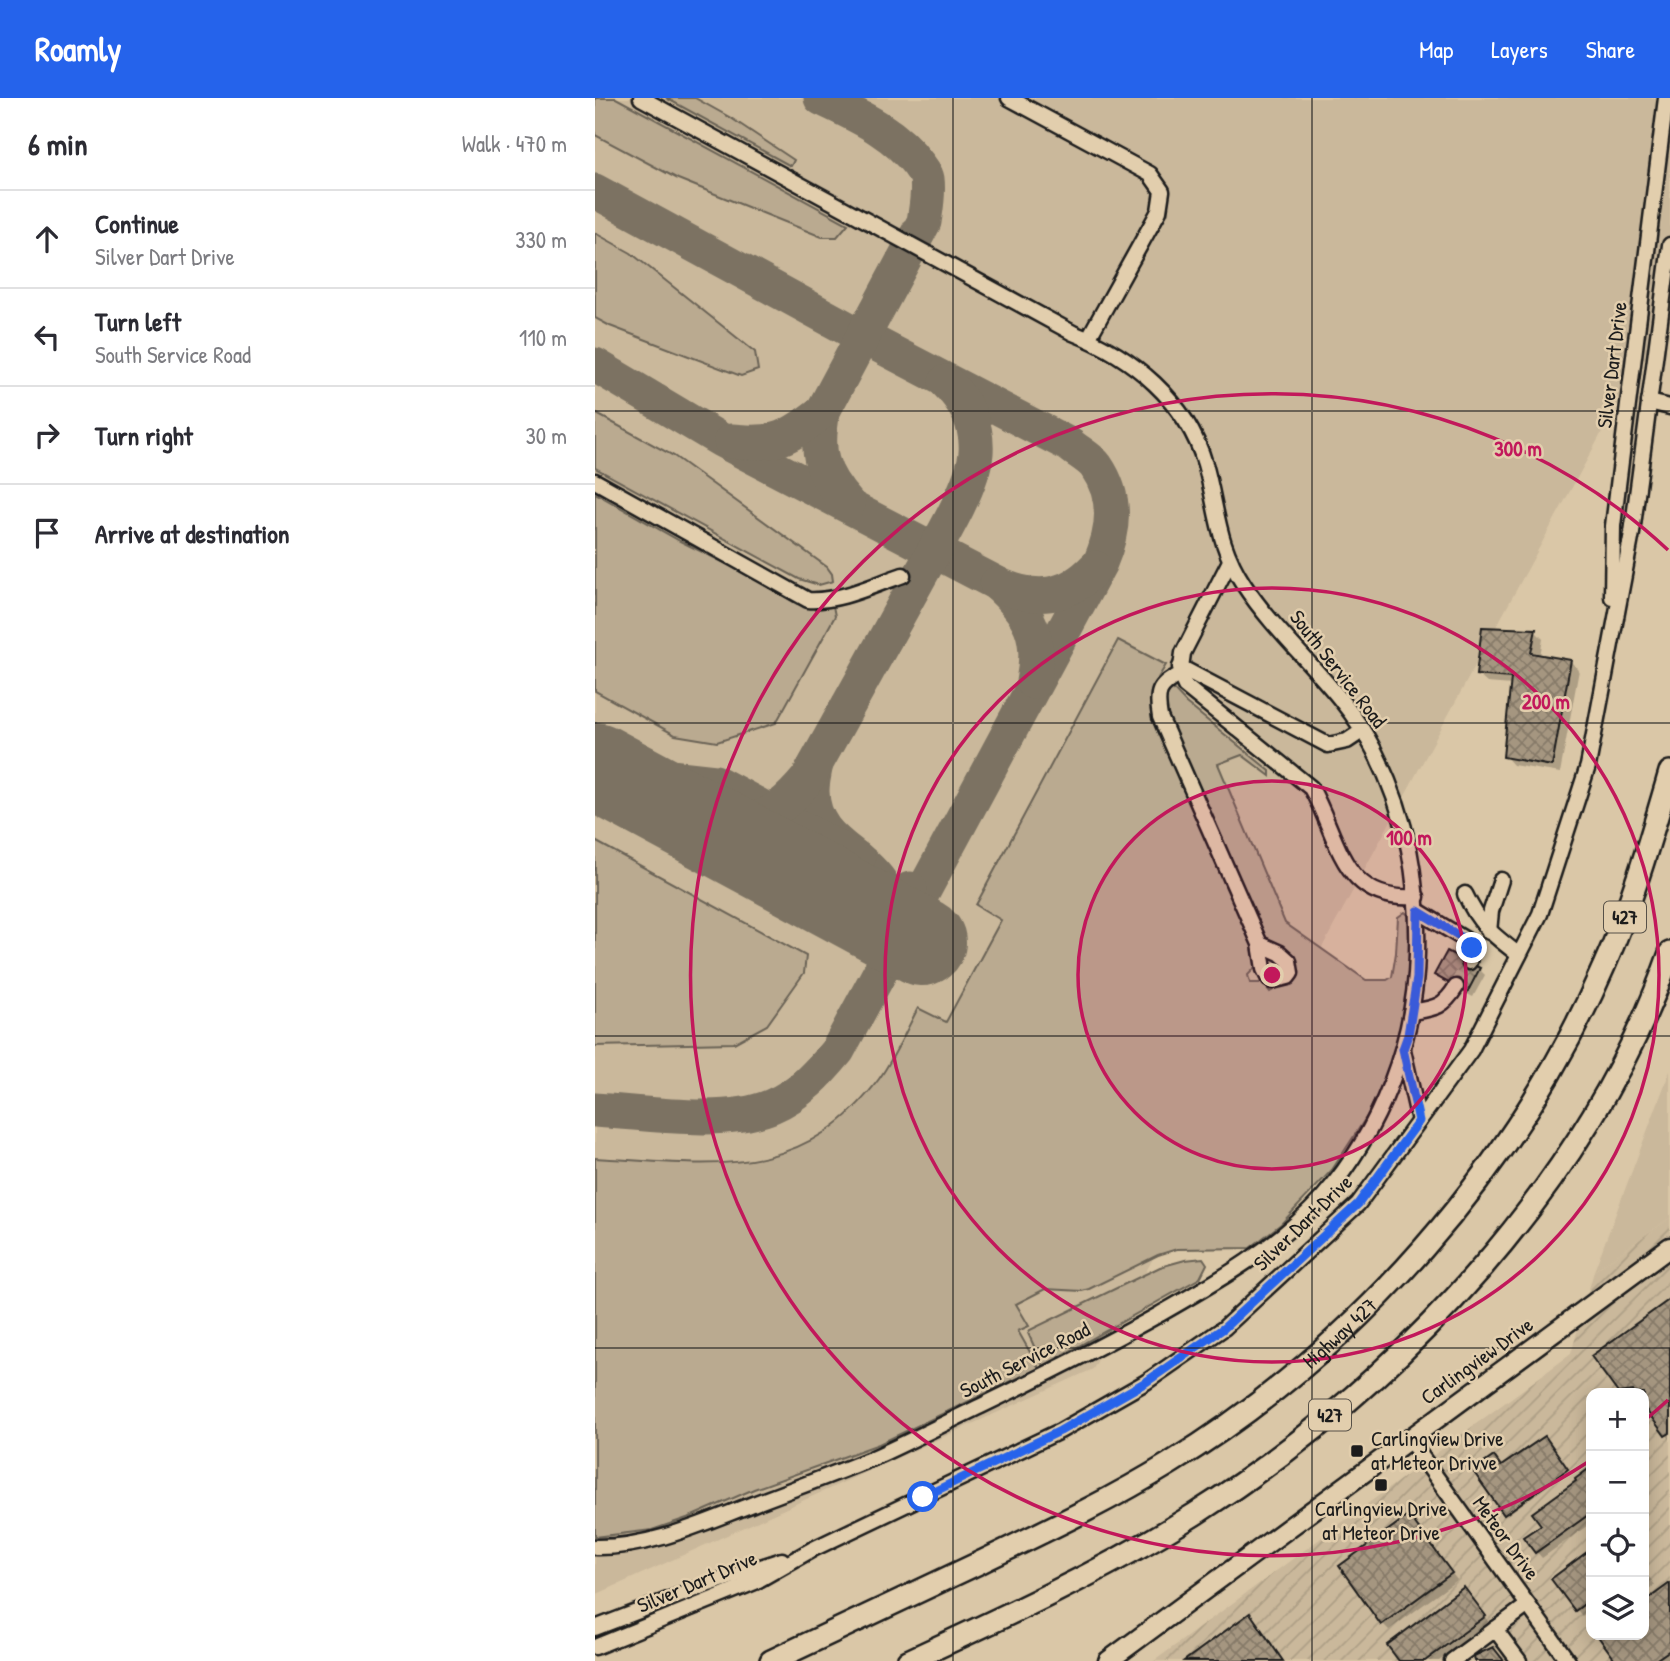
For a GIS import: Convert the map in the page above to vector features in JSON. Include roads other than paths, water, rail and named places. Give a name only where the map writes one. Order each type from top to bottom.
[{"type":"highway","points":[[1658,815],[1670,754]]},
{"type":"highway","name":"Highway 427","points":[[771,1661],[1040,1534],[1171,1463],[1233,1421],[1289,1377],[1373,1303],[1468,1194],[1550,1073],[1592,992],[1621,927],[1670,772]]},
{"type":"highway","name":"427","points":[[908,1661],[1039,1600],[1160,1535],[1248,1478],[1337,1409],[1421,1332],[1464,1287],[1515,1226],[1563,1161],[1635,1037],[1670,953]]},
{"type":"highway","points":[[1635,1037],[1670,981]]},
{"type":"main road","name":"Carlingview Drive","points":[[1108,1661],[1670,1247]]},
{"type":"street","name":"South Service Road","points":[[595,1547],[614,1547],[679,1533],[875,1457],[1127,1333],[1222,1279],[1275,1241],[1323,1197],[1360,1145],[1391,1086],[1403,1049],[1417,978],[1417,904],[1409,843],[1373,748],[1349,710],[1247,589],[1230,561],[1218,530],[1205,464],[1195,436],[1180,412],[1156,384],[1088,339],[641,98]]},
{"type":"street","points":[[1009,98],[1150,174],[1162,191],[1159,212],[1088,339]]},
{"type":"street","name":"Silver Dart Drive","points":[[1611,637],[1613,527],[1664,161],[1666,98]]},
{"type":"street","name":"Silver Dart Drive","points":[[595,1647],[755,1583],[813,1549],[1060,1431],[1146,1382],[1224,1328],[1358,1204],[1471,1050],[1540,914],[1588,766],[1632,533],[1670,245]]},
{"type":"street","points":[[1649,402],[1670,407]]},
{"type":"street","points":[[595,481],[809,600],[831,599],[903,575]]},
{"type":"street","points":[[1230,561],[1183,653],[1180,671],[1185,686],[1311,788],[1322,807],[1340,855],[1349,869],[1366,886],[1382,895],[1417,904],[1466,940],[1472,948],[1469,962]]},
{"type":"street","points":[[1180,671],[1328,745],[1347,741],[1362,731]]},
{"type":"street","points":[[1180,671],[1167,680],[1159,693],[1160,717],[1260,944]]},
{"type":"street","points":[[1489,932],[1491,911],[1501,880]]},
{"type":"street","points":[[1465,894],[1476,918],[1489,932],[1519,955]]},
{"type":"street","points":[[1411,1012],[1437,1007],[1447,1002],[1456,987]]},
{"type":"street","name":"South Service Road","points":[[1403,1049],[1419,1121]]},
{"type":"street","points":[[1391,1086],[1404,1080],[1409,1083],[1414,1093]]},
{"type":"street","name":"Meteor Drive","points":[[1409,1439],[1568,1661]]},
{"type":"street","name":"Silver Dart Drive","points":[[595,1628],[709,1584],[813,1549]]},
{"type":"street","points":[[1452,1661],[1528,1605]]},
{"type":"street","points":[[1495,1629],[1519,1661]]},
{"type":"tunnel","points":[[1456,987],[1469,962]]},
{"type":"place","name":"Carlingview Drive at Meteor Drivve","points":[[1357,1451]]},
{"type":"place","name":"Carlingview Drive at Meteor Drive","points":[[1381,1485]]}]
